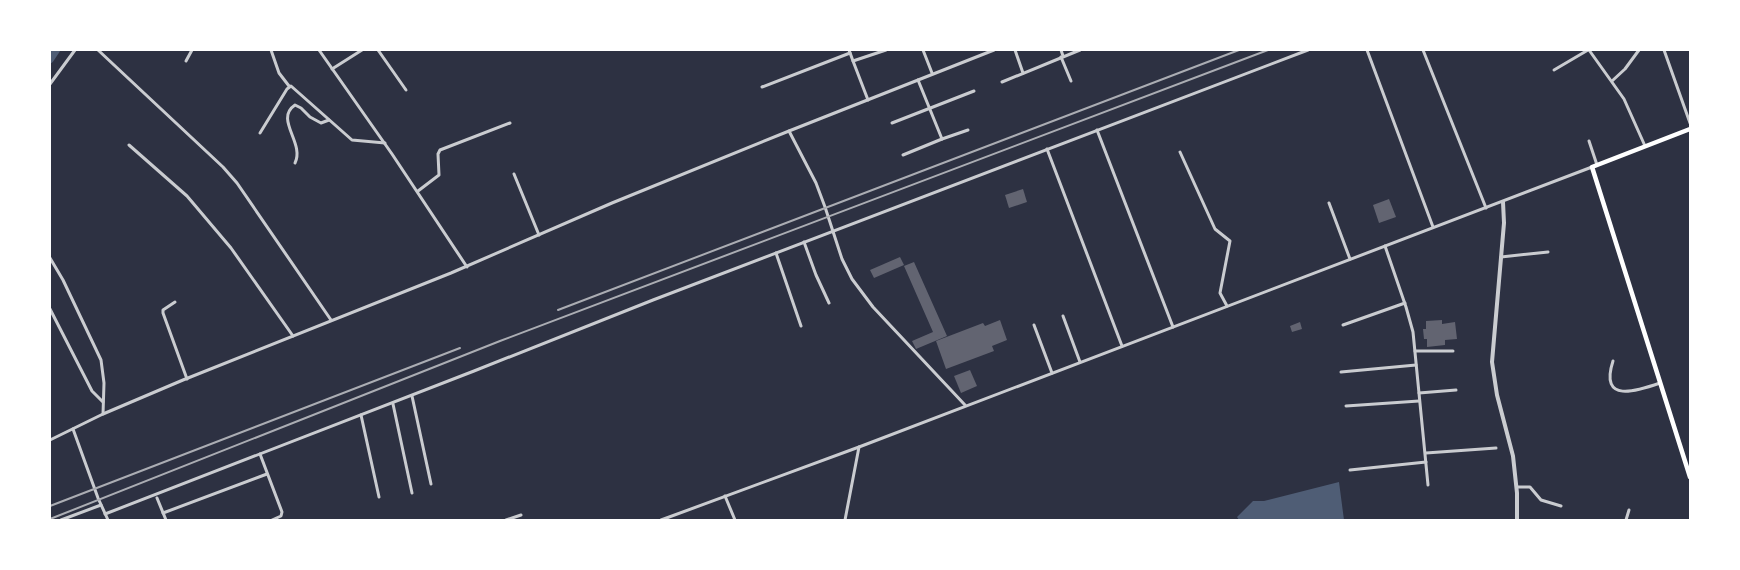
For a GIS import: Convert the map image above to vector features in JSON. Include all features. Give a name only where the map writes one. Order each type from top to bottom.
[{"type":"main road","points":[[1690,129],[1595,166],[1690,477]]},
{"type":"street","points":[[50,84],[75,50]]},
{"type":"street","points":[[98,50],[223,167],[237,183],[331,320]]},
{"type":"street","points":[[186,61],[192,50]]},
{"type":"street","points":[[271,50],[279,73],[290,86],[352,140],[385,143]]},
{"type":"street","points":[[319,50],[385,143],[467,267]]},
{"type":"street","points":[[332,69],[362,50]]},
{"type":"street","points":[[378,50],[406,90]]},
{"type":"street","points":[[853,61],[886,50]]},
{"type":"street","points":[[923,50],[932,74]]},
{"type":"street","points":[[50,440],[103,414],[467,267],[612,203],[994,50]]},
{"type":"street","points":[[1015,50],[1023,73]]},
{"type":"street","points":[[1061,50],[1071,81]]},
{"type":"street","points":[[1002,82],[1080,50]]},
{"type":"street","points":[[105,514],[804,242],[1308,50]]},
{"type":"street","points":[[1367,50],[1433,227]]},
{"type":"street","points":[[1423,50],[1486,208]]},
{"type":"street","points":[[1554,70],[1588,50],[1624,99],[1645,147]]},
{"type":"street","points":[[1612,81],[1632,61],[1639,50]]},
{"type":"street","points":[[1664,50],[1690,123]]},
{"type":"street","points":[[762,87],[850,51],[868,100]]},
{"type":"street","points":[[918,80],[942,139]]},
{"type":"street","points":[[260,133],[290,86]]},
{"type":"street","points":[[892,123],[974,90]]},
{"type":"street","points":[[295,163],[296,143],[287,123],[289,110],[297,105],[321,123],[329,120]]},
{"type":"street","points":[[417,191],[439,175],[438,154],[440,150],[510,123]]},
{"type":"street","points":[[903,155],[968,130]]},
{"type":"street","points":[[1097,130],[1173,327]]},
{"type":"street","points":[[789,131],[816,183],[842,259],[852,279],[873,307],[965,406]]},
{"type":"street","points":[[661,520],[859,447],[1595,166],[1589,141]]},
{"type":"street","points":[[129,145],[187,196],[231,248],[293,336]]},
{"type":"street","points":[[1047,150],[1122,346]]},
{"type":"street","points":[[1180,152],[1215,229],[1230,241],[1220,292],[1227,306]]},
{"type":"street","points":[[514,174],[539,235]]},
{"type":"street","points":[[1503,202],[1504,223],[1492,362],[1497,395],[1511,445],[1517,520]]},
{"type":"street","points":[[1329,203],[1350,259]]},
{"type":"street","points":[[804,242],[829,303]]},
{"type":"street","points":[[1385,246],[1413,332],[1428,485]]},
{"type":"street","points":[[1501,257],[1548,252]]},
{"type":"street","points":[[776,253],[801,326]]},
{"type":"street","points":[[50,258],[101,360],[105,383],[103,414]]},
{"type":"street","points":[[175,302],[165,307],[163,313],[186,379]]},
{"type":"street","points":[[1343,325],[1405,303]]},
{"type":"street","points":[[50,309],[92,391],[103,402]]},
{"type":"street","points":[[1063,316],[1080,362]]},
{"type":"street","points":[[1034,325],[1052,373]]},
{"type":"street","points":[[1414,351],[1453,351]]},
{"type":"street","points":[[1613,361],[1610,374],[1617,390],[1634,392],[1660,383]]},
{"type":"street","points":[[1341,372],[1416,365]]},
{"type":"street","points":[[1419,393],[1456,390]]},
{"type":"street","points":[[412,396],[431,484]]},
{"type":"street","points":[[1346,406],[1420,401]]},
{"type":"street","points":[[392,403],[412,493]]},
{"type":"street","points":[[361,415],[380,497]]},
{"type":"street","points":[[73,429],[108,520]]},
{"type":"street","points":[[845,520],[859,447]]},
{"type":"street","points":[[1425,453],[1496,448]]},
{"type":"street","points":[[260,454],[282,512],[281,516],[272,520]]},
{"type":"street","points":[[1350,470],[1426,462]]},
{"type":"street","points":[[163,513],[267,474]]},
{"type":"street","points":[[1516,488],[1530,488],[1539,498],[1561,507]]},
{"type":"street","points":[[725,496],[735,520]]},
{"type":"street","points":[[157,498],[166,520]]},
{"type":"street","points":[[62,520],[101,505]]},
{"type":"street","points":[[1626,520],[1629,510]]},
{"type":"street","points":[[506,520],[522,515]]},
{"type":"water","points":[[1339,482],[1344,520],[1239,520],[1237,517],[1253,501],[1264,501]]},
{"type":"building","points":[[1023,189],[1027,202],[1009,208],[1005,195]]},
{"type":"building","points":[[1389,199],[1396,217],[1379,223],[1373,205]]},
{"type":"building","points":[[900,257],[904,265],[874,278],[870,270]]},
{"type":"building","points":[[914,262],[947,336],[916,349],[912,341],[933,332],[904,266]]},
{"type":"building","points":[[1000,320],[1007,340],[992,346],[994,351],[946,369],[936,341],[983,323],[985,326]]},
{"type":"building","points":[[1442,320],[1442,324],[1455,322],[1457,339],[1445,340],[1445,345],[1427,347],[1423,329],[1426,329],[1426,321]]},
{"type":"building","points":[[1300,322],[1302,329],[1292,332],[1290,326]]},
{"type":"building","points":[[970,370],[977,386],[961,393],[954,376]]},
{"type":"waterway","points":[[50,59],[56,50]]},
{"type":"railway","points":[[558,310],[1239,50]]},
{"type":"railway","points":[[50,519],[500,341],[1268,50]]},
{"type":"railway","points":[[50,506],[460,348]]}]
